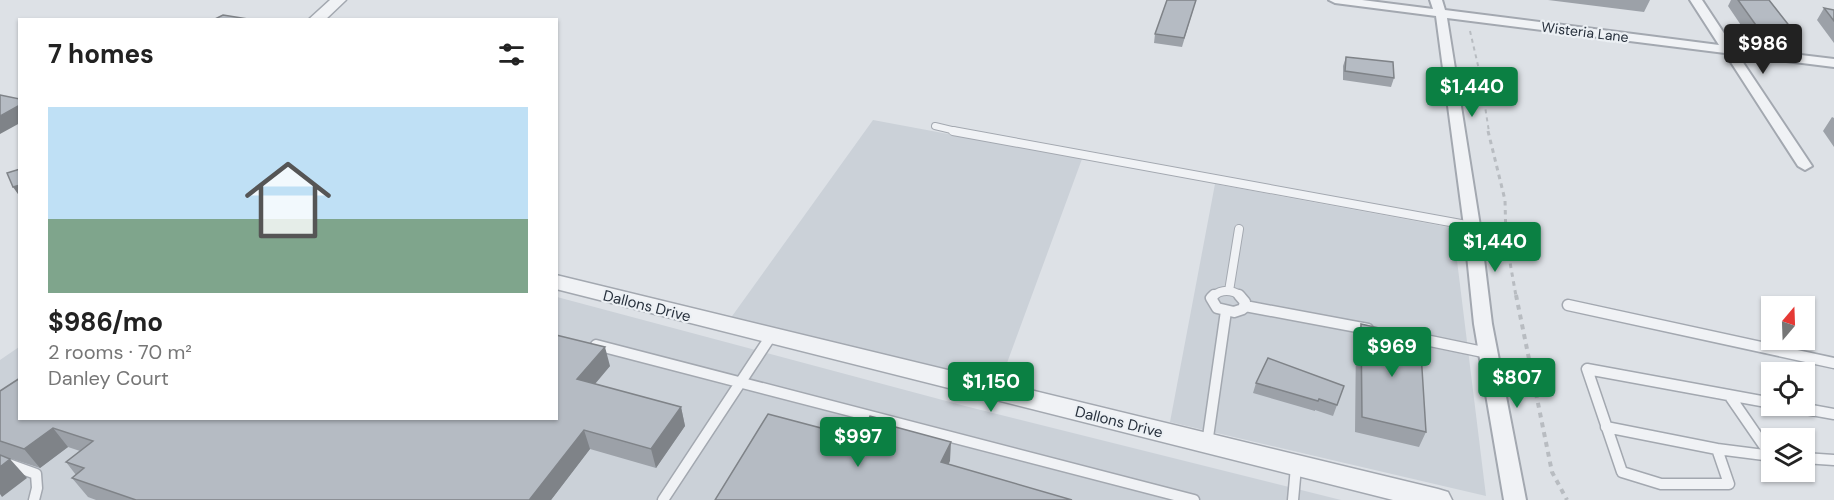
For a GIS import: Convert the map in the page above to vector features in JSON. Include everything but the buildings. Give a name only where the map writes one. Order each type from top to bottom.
[{"type":"street","points":[[317,18],[339,0]]},
{"type":"street","name":"Wisteria Lane","points":[[1335,0],[1834,63]]},
{"type":"street","points":[[1436,0],[1441,14],[1488,352],[1515,500]]},
{"type":"street","points":[[1696,0],[1805,166]]},
{"type":"street","name":"Dallons Drive","points":[[558,283],[1438,500]]},
{"type":"lane","points":[[935,126],[957,132],[1472,226]]},
{"type":"lane","points":[[1229,291],[1239,229]]},
{"type":"lane","points":[[1219,291],[1229,291],[1239,295],[1245,306],[1239,311],[1226,312],[1214,305],[1211,298],[1219,291]]},
{"type":"lane","points":[[1568,305],[1834,363]]},
{"type":"lane","points":[[1245,306],[1372,330]]},
{"type":"lane","points":[[1207,444],[1226,312]]},
{"type":"lane","points":[[1396,335],[1488,352]]},
{"type":"lane","points":[[663,500],[771,336]]},
{"type":"lane","points":[[580,341],[1194,500]]},
{"type":"lane","points":[[1717,449],[1729,484],[1661,484],[1622,472],[1587,369],[1761,401]]},
{"type":"lane","points":[[1729,395],[1761,441]]},
{"type":"lane","points":[[1815,411],[1834,414]]},
{"type":"lane","points":[[1605,427],[1717,449],[1761,455]]},
{"type":"lane","points":[[1815,459],[1834,460]]},
{"type":"lane","points":[[0,461],[36,474],[37,488],[34,500]]},
{"type":"lane","points":[[1293,500],[1296,466]]},
{"type":"path","points":[[1465,17],[1474,41],[1485,117],[1505,200],[1506,240],[1552,472],[1567,500]]},
{"type":"shaded area","points":[[873,120],[1082,159],[1000,382],[730,319]]},
{"type":"shaded area","points":[[1215,184],[1453,228],[1486,496],[1170,422]]},
{"type":"shaded area","points":[[558,297],[965,406],[1341,500],[0,500],[0,360],[18,348],[18,420],[558,420]]}]
